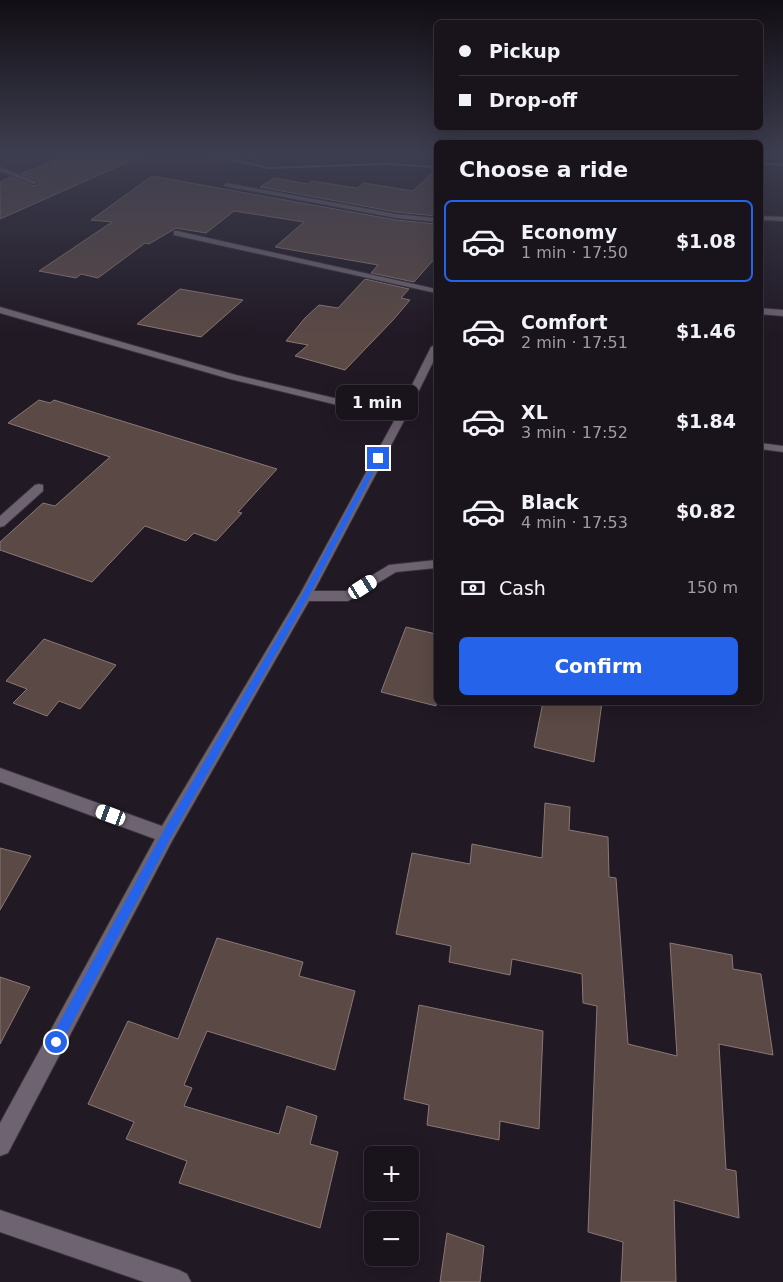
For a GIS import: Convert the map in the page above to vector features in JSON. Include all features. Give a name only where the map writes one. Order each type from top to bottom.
[{"type":"street","points":[[390,215],[434,220]]},
{"type":"street","points":[[763,218],[783,219]]},
{"type":"street","points":[[177,233],[434,291]]},
{"type":"street","points":[[0,310],[233,377],[401,417]]},
{"type":"street","points":[[763,311],[783,313]]},
{"type":"street","points":[[0,1146],[166,835],[305,596],[401,417],[434,351]]},
{"type":"street","points":[[763,446],[783,449]]},
{"type":"street","points":[[0,523],[39,488]]},
{"type":"street","points":[[305,596],[348,596],[393,568],[434,564]]},
{"type":"street","points":[[0,775],[166,835]]},
{"type":"street","points":[[0,1222],[179,1282]]},
{"type":"building","points":[[0,215],[9,215],[0,219]]},
{"type":"building","points":[[98,215],[229,215],[206,233],[176,228],[149,244],[145,243],[98,278],[81,274],[76,278],[39,271],[112,222],[91,220]]},
{"type":"building","points":[[258,215],[367,215],[434,224],[434,259],[414,282],[371,273],[378,265],[275,247],[304,222]]},
{"type":"building","points":[[365,279],[409,289],[401,298],[410,300],[345,370],[295,356],[308,345],[286,341],[305,318],[319,305],[338,308]]},
{"type":"building","points":[[180,289],[243,300],[201,337],[137,324]]},
{"type":"building","points":[[39,400],[50,403],[54,400],[277,469],[238,512],[242,513],[216,541],[194,533],[186,541],[145,526],[92,582],[0,550],[0,542],[43,503],[55,506],[110,457],[8,423]]},
{"type":"building","points":[[406,627],[434,634],[434,705],[436,706],[381,692]]},
{"type":"building","points":[[44,639],[116,665],[80,709],[59,701],[47,716],[13,703],[27,689],[6,681]]},
{"type":"building","points":[[542,705],[602,705],[594,762],[534,747]]},
{"type":"building","points":[[545,803],[570,807],[569,830],[608,837],[609,877],[616,878],[628,1044],[677,1056],[670,943],[732,955],[733,969],[761,974],[773,1055],[719,1044],[726,1169],[736,1171],[739,1218],[674,1200],[676,1282],[621,1282],[623,1242],[588,1232],[597,1006],[583,1003],[582,974],[512,959],[510,975],[449,962],[451,946],[396,934],[412,853],[470,864],[472,844],[542,858]]},
{"type":"building","points":[[0,848],[31,856],[0,910]]},
{"type":"building","points":[[217,938],[303,962],[299,976],[355,991],[335,1070],[207,1031],[184,1085],[192,1088],[184,1106],[279,1134],[287,1106],[317,1116],[310,1144],[338,1152],[320,1228],[179,1183],[187,1161],[126,1139],[134,1122],[88,1104],[128,1021],[178,1039]]},
{"type":"building","points":[[0,977],[30,987],[0,1044]]},
{"type":"building","points":[[419,1005],[543,1031],[539,1129],[500,1121],[499,1140],[427,1125],[429,1105],[404,1099]]},
{"type":"building","points":[[447,1233],[484,1246],[480,1282],[440,1282]]},
{"type":"route","points":[[56,1042],[166,835],[305,596],[378,458]]}]
